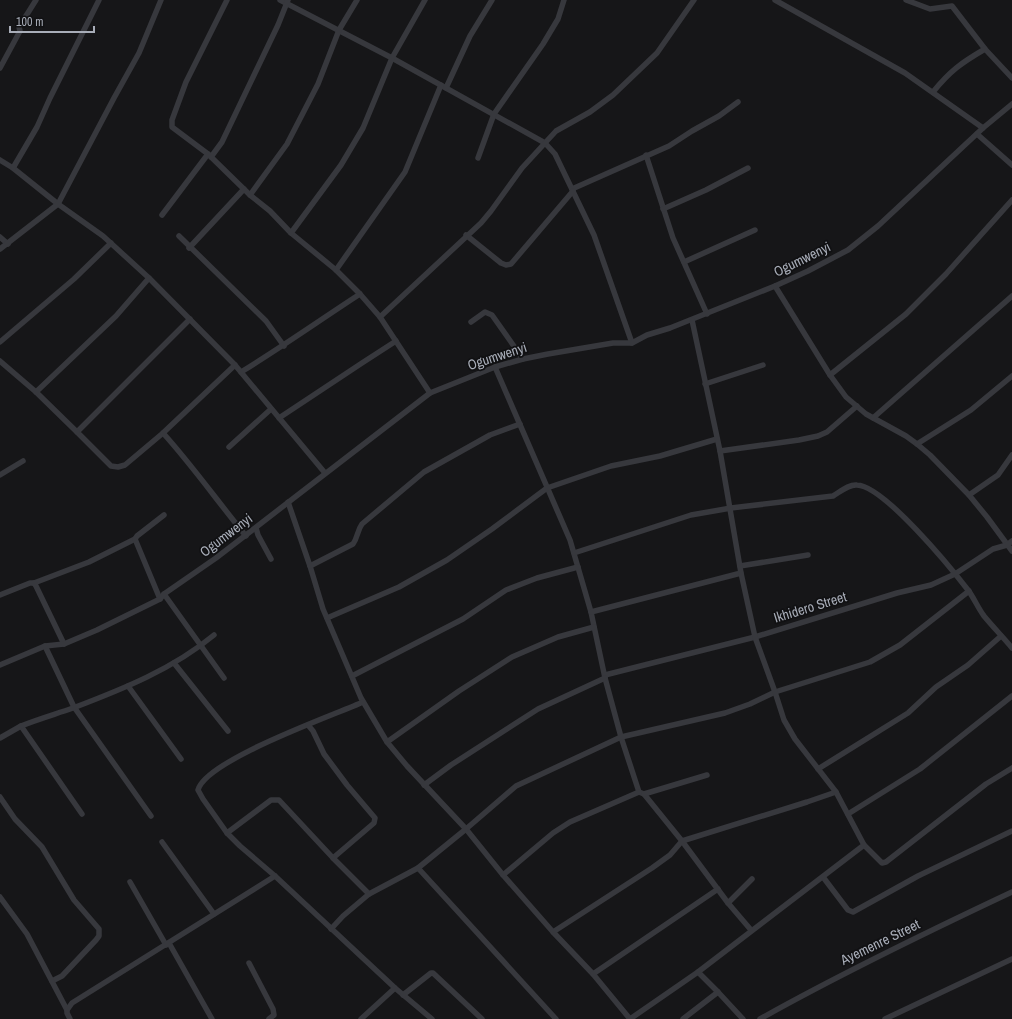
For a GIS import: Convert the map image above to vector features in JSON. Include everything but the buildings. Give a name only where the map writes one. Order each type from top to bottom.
[{"type":"street","points":[[0,68],[20,30],[19,27],[36,0]]},
{"type":"street","points":[[13,168],[37,127],[99,0]]},
{"type":"street","points":[[0,249],[58,204],[139,53],[161,0]]},
{"type":"street","points":[[227,0],[186,82],[172,120],[172,127],[209,156],[244,190],[270,211],[291,233],[336,270],[360,294],[380,317],[430,393]]},
{"type":"street","points":[[280,0],[287,2],[392,58],[545,143],[555,154],[594,235],[632,343]]},
{"type":"street","points":[[250,195],[287,144],[318,84],[339,30],[357,0]]},
{"type":"street","points":[[291,233],[341,165],[363,128],[392,58],[425,0]]},
{"type":"street","points":[[446,88],[470,36],[492,0]]},
{"type":"street","points":[[478,158],[494,114],[543,44],[558,19],[564,0]]},
{"type":"street","points":[[380,317],[481,222],[491,211],[522,168],[556,131],[590,112],[621,89],[657,53],[694,0]]},
{"type":"street","points":[[775,0],[905,73],[983,128]]},
{"type":"street","points":[[906,0],[930,9],[952,6],[985,49],[1012,78]]},
{"type":"street","points":[[162,215],[222,142],[278,25],[287,2]]},
{"type":"street","points":[[933,92],[944,77],[959,64],[985,49]]},
{"type":"street","points":[[336,270],[406,172],[441,85]]},
{"type":"street","points":[[466,235],[501,263],[506,265],[510,264],[572,190],[668,146],[719,116],[738,102]]},
{"type":"street","name":"Ogumwenyi","points":[[0,665],[45,646],[64,644],[97,630],[162,596],[246,536],[325,473],[430,393],[495,367],[523,359],[613,343],[632,343],[647,335],[692,320],[775,286],[848,250],[878,226],[983,128],[1012,104]]},
{"type":"street","points":[[977,134],[1012,165]]},
{"type":"street","points":[[646,155],[673,238],[707,314]]},
{"type":"street","points":[[0,160],[13,168],[58,204],[103,236],[148,278],[241,372],[325,473]]},
{"type":"street","points":[[663,209],[706,190],[748,168]]},
{"type":"street","points":[[189,248],[244,190]]},
{"type":"street","points":[[830,375],[906,314],[946,274],[1012,200]]},
{"type":"street","points":[[684,262],[755,230]]},
{"type":"street","points":[[179,236],[189,248],[266,321],[284,346]]},
{"type":"street","points":[[0,238],[8,244]]},
{"type":"street","points":[[0,342],[74,279],[111,243]]},
{"type":"street","points":[[36,392],[116,316],[148,278]]},
{"type":"street","points":[[775,286],[830,375],[846,397],[873,418],[917,444],[968,494],[1012,551]]},
{"type":"street","points":[[241,372],[284,346],[315,323],[360,294]]},
{"type":"street","points":[[873,418],[1012,296]]},
{"type":"street","points":[[471,322],[485,312],[492,315],[523,359]]},
{"type":"street","points":[[77,432],[190,319]]},
{"type":"street","points":[[692,320],[720,452],[731,508],[741,573],[755,637],[784,720],[795,739],[836,792],[864,845],[882,863],[886,862],[986,784],[1012,768]]},
{"type":"street","points":[[279,418],[396,341]]},
{"type":"street","points":[[0,361],[36,392],[111,466],[118,467],[125,465],[163,433],[234,365]]},
{"type":"street","points":[[705,384],[763,365]]},
{"type":"street","points":[[495,367],[568,534],[591,612],[605,676],[621,737],[642,793],[682,841],[728,903],[751,930]]},
{"type":"street","points":[[917,444],[971,410],[1012,376]]},
{"type":"street","points":[[720,452],[818,436],[832,428],[857,406]]},
{"type":"street","points":[[229,447],[271,409]]},
{"type":"street","points":[[310,566],[353,544],[357,538],[357,531],[362,524],[424,472],[490,435],[520,424]]},
{"type":"street","points":[[163,433],[183,455],[246,536]]},
{"type":"street","points":[[327,618],[399,587],[447,560],[547,488],[611,466],[660,456],[717,439]]},
{"type":"street","points":[[968,494],[998,475],[1012,455]]},
{"type":"street","points":[[0,475],[23,461]]},
{"type":"street","points":[[574,553],[691,515],[731,508],[833,496],[855,484],[860,485],[880,495],[926,539],[969,591],[983,615],[1012,648]]},
{"type":"street","points":[[288,502],[323,609],[363,702],[387,742],[424,785],[466,829],[552,932],[593,974],[630,1019],[698,972],[864,845]]},
{"type":"street","points":[[0,595],[89,562],[136,539],[137,536],[164,515]]},
{"type":"street","points":[[256,528],[258,535],[271,559]]},
{"type":"street","points":[[136,539],[162,596],[224,678]]},
{"type":"street","name":"Ikhidero Street","points":[[424,785],[451,765],[538,709],[605,676],[755,637],[897,593],[931,585],[955,574],[993,549],[1007,545],[1012,541]]},
{"type":"street","points":[[740,566],[808,555]]},
{"type":"street","points":[[352,676],[463,619],[506,590],[537,578],[578,568]]},
{"type":"street","points":[[591,612],[741,573]]},
{"type":"street","points":[[34,583],[64,644]]},
{"type":"street","points":[[331,929],[343,916],[369,894],[418,868],[516,786],[621,737],[725,713],[750,704],[775,692],[870,662],[900,645],[969,591]]},
{"type":"street","points":[[387,742],[459,691],[512,657],[558,637],[594,627]]},
{"type":"street","points":[[0,738],[21,726],[74,708],[128,686],[174,663],[200,646],[214,634]]},
{"type":"street","points":[[818,769],[908,713],[936,687],[968,665],[1001,636]]},
{"type":"street","points":[[45,646],[74,708],[151,816]]},
{"type":"street","points":[[174,663],[228,731]]},
{"type":"street","points":[[128,686],[181,758]]},
{"type":"street","points":[[848,814],[920,769],[1012,696]]},
{"type":"street","points":[[363,702],[254,748],[210,774],[199,786],[198,790],[227,833],[240,846],[275,876],[395,988],[432,1019]]},
{"type":"street","points":[[308,725],[313,731],[324,754],[346,785],[375,818],[374,823],[333,858]]},
{"type":"street","points":[[21,726],[82,814]]},
{"type":"street","points":[[503,875],[553,833],[570,822],[642,793],[707,775]]},
{"type":"street","points":[[552,932],[652,868],[670,854],[682,841],[836,792]]},
{"type":"street","points":[[0,797],[16,820],[42,847],[74,900],[100,932],[100,936],[62,976],[52,981]]},
{"type":"street","points":[[227,833],[271,800],[279,800],[369,894]]},
{"type":"street","points":[[823,877],[848,910],[853,912],[918,876],[1012,831]]},
{"type":"street","points":[[162,842],[214,914]]},
{"type":"street","points":[[418,868],[556,1019]]},
{"type":"street","points":[[67,1010],[72,1003],[275,876]]},
{"type":"street","points":[[728,903],[752,879]]},
{"type":"street","points":[[130,882],[212,1019]]},
{"type":"street","points":[[593,974],[718,889]]},
{"type":"street","name":"Ayemenre Street","points":[[760,1019],[852,969],[1012,892]]},
{"type":"street","points":[[0,897],[27,934],[67,1010],[70,1019]]},
{"type":"street","points":[[885,1019],[1012,959]]},
{"type":"street","points":[[249,963],[273,1009],[274,1015],[269,1019]]},
{"type":"street","points":[[698,972],[743,1019]]},
{"type":"street","points":[[403,995],[430,973],[433,973],[482,1019]]},
{"type":"street","points":[[361,1019],[395,988]]},
{"type":"street","points":[[683,1019],[718,992]]}]
